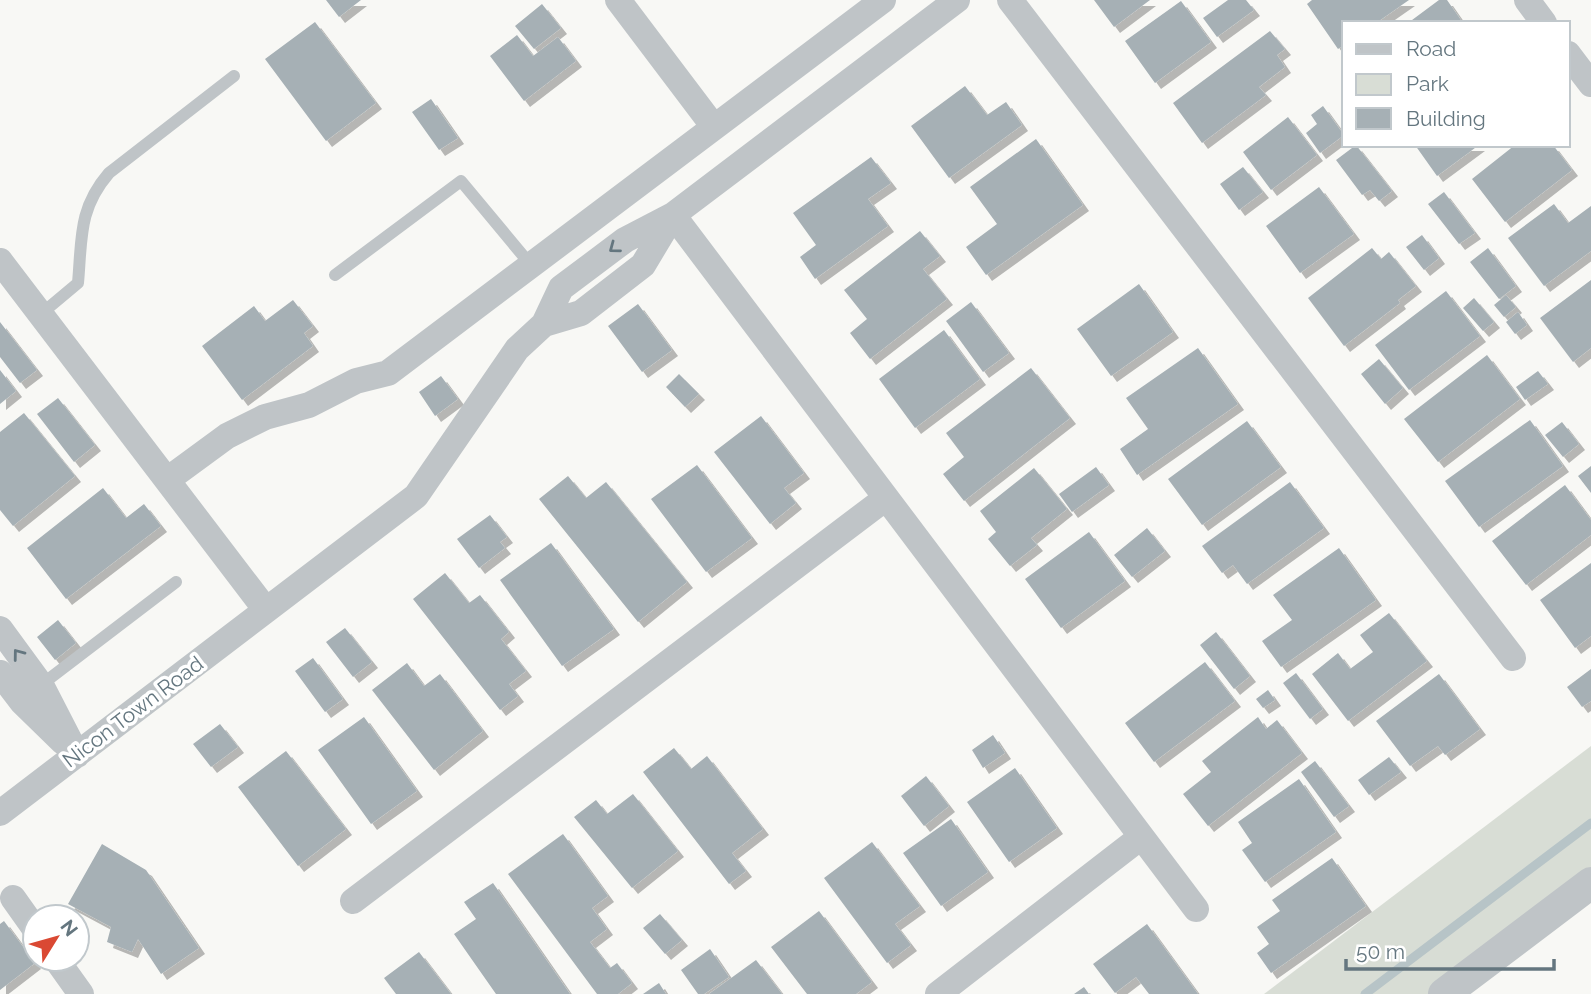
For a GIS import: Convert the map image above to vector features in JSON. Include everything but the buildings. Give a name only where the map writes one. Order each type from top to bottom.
[{"type":"street","points":[[618,0],[714,127]]},
{"type":"street","points":[[167,480],[227,436],[265,417],[309,405],[356,381],[388,373],[883,0]]},
{"type":"street","points":[[957,0],[673,215],[1196,909]]},
{"type":"street","points":[[1010,0],[1513,658]]},
{"type":"street","points":[[1527,0],[1543,21]]},
{"type":"street","points":[[1570,57],[1591,84]]},
{"type":"street","name":"Nicon Town Road","points":[[0,813],[416,496],[517,349],[544,324],[561,288],[625,240],[673,215]]},
{"type":"street","points":[[0,261],[266,610]]},
{"type":"street","points":[[353,901],[886,498]]},
{"type":"street","points":[[0,629],[41,685],[77,755]]},
{"type":"street","points":[[0,673],[22,702],[77,755]]},
{"type":"street","points":[[938,994],[1141,837]]},
{"type":"street","points":[[1444,994],[1591,883]]},
{"type":"street","points":[[13,898],[21,909]]},
{"type":"street","points":[[66,973],[81,994]]},
{"type":"lane","points":[[41,314],[78,283],[81,232],[94,190],[109,173],[234,76]]},
{"type":"lane","points":[[335,275],[461,181],[530,264]]},
{"type":"lane","points":[[41,685],[176,582]]},
{"type":"green space","points":[[1591,746],[1591,869],[1430,994],[1264,994]]},
{"type":"waterway","points":[[1365,994],[1591,823]]}]
